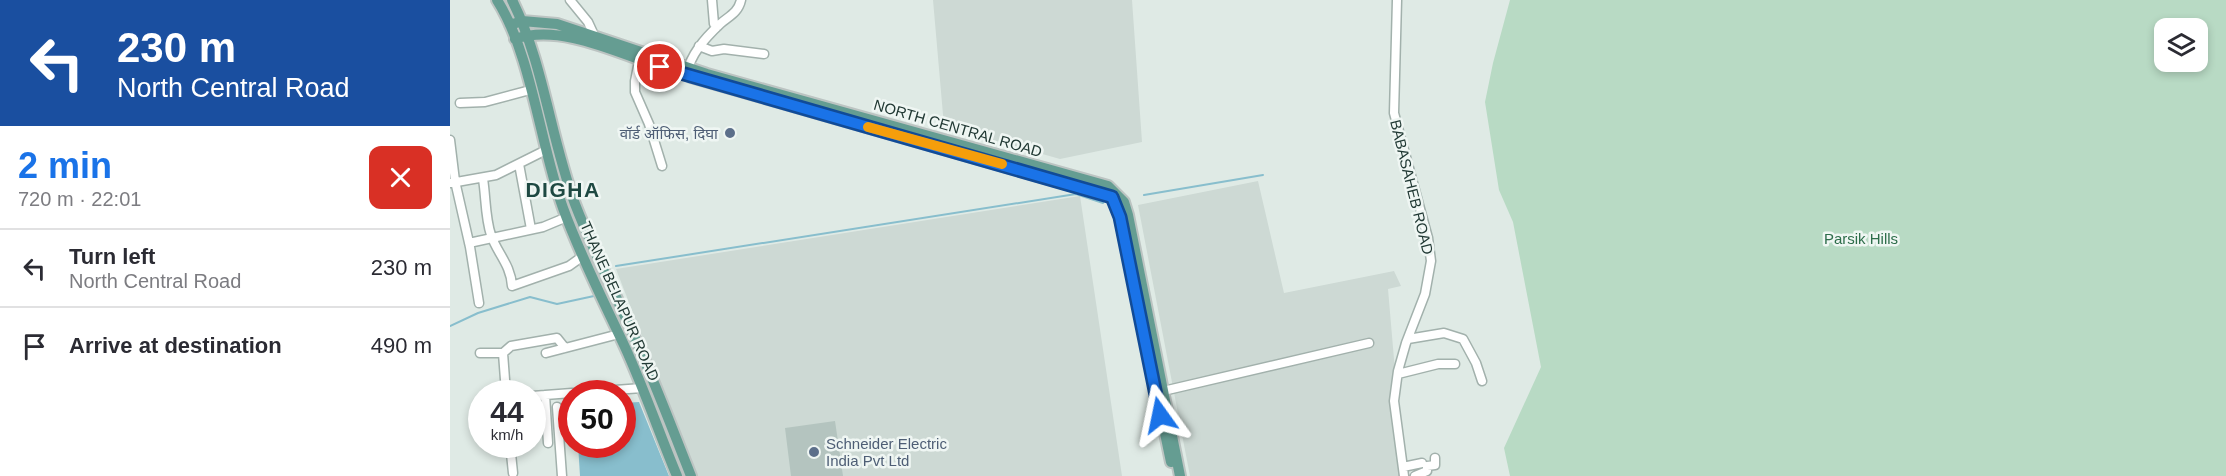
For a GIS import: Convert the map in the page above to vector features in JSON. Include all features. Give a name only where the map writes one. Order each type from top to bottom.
[{"type":"main road","name":"THANE BELAPUR ROAD","points":[[497,0],[515,39],[567,217],[642,388],[677,476]]},
{"type":"main road","name":"THANE BELAPUR ROAD","points":[[512,0],[522,21],[575,203],[691,476]]},
{"type":"main road","name":"NORTH CENTRAL ROAD","points":[[510,25],[522,21],[557,24],[594,34],[639,56]]},
{"type":"main road","name":"NORTH CENTRAL ROAD","points":[[515,39],[526,35],[548,34],[576,38],[687,72],[1108,186],[1124,202],[1128,215],[1174,476]]},
{"type":"main road","name":"NORTH CENTRAL ROAD","points":[[1159,391],[1180,476]]},
{"type":"street","points":[[570,0],[588,22],[594,34]]},
{"type":"street","points":[[712,0],[714,24],[718,26]]},
{"type":"street","points":[[687,72],[699,46],[718,26],[736,12],[741,0]]},
{"type":"street","name":"BABASAHEB ROAD","points":[[1397,0],[1394,113],[1428,238],[1431,261],[1425,294],[1398,374],[1394,400],[1404,471]]},
{"type":"street","points":[[699,46],[712,51],[724,49],[765,54]]},
{"type":"street","points":[[639,56],[635,92],[649,124],[662,166]]},
{"type":"street","points":[[460,103],[485,102],[530,90]]},
{"type":"street","points":[[450,140],[452,182],[469,243],[479,303]]},
{"type":"street","points":[[452,182],[483,179],[546,150]]},
{"type":"street","points":[[519,164],[531,229]]},
{"type":"street","points":[[483,179],[487,221],[492,238],[511,274],[512,286],[569,266],[583,256]]},
{"type":"street","points":[[469,243],[531,229],[567,217]]},
{"type":"street","points":[[1408,339],[1444,333],[1463,339],[1476,363],[1482,381]]},
{"type":"street","points":[[546,353],[619,334]]},
{"type":"street","points":[[480,353],[503,353],[511,346],[557,338],[565,348]]},
{"type":"street","points":[[1159,391],[1369,343]]},
{"type":"street","points":[[503,353],[505,380]]},
{"type":"street","points":[[1398,374],[1438,364],[1455,364]]},
{"type":"street","points":[[636,388],[642,388]]},
{"type":"street","points":[[557,407],[562,476]]},
{"type":"street","points":[[546,411],[548,443]]},
{"type":"street","points":[[511,458],[513,473]]},
{"type":"street","points":[[1415,476],[1427,471],[1426,466],[1435,465],[1435,458]]},
{"type":"street","points":[[1404,471],[1422,463]]},
{"type":"shaded area","points":[[933,0],[1132,0],[1142,142],[1060,159],[944,126]]},
{"type":"shaded area","points":[[1258,181],[1284,293],[1394,271],[1401,286],[1388,289],[1404,476],[1190,476],[1138,205]]},
{"type":"shaded area","points":[[1080,196],[1122,476],[696,476],[616,269]]},
{"type":"green space","name":"Parsik Hills","points":[[1510,0],[2226,0],[2226,476],[1510,476],[1504,448],[1541,367],[1513,222],[1499,190],[1485,102]]},
{"type":"water","points":[[636,402],[639,402],[669,476],[580,476],[579,458],[636,458]]},
{"type":"building","name":"Schneider Electric India Pvt Ltd","points":[[835,421],[843,476],[791,476],[785,428]]},
{"type":"waterway","points":[[1144,195],[1263,175]]},
{"type":"waterway","points":[[616,266],[1076,194],[1103,203]]},
{"type":"waterway","points":[[450,326],[478,313],[530,297],[557,304],[594,296]]},
{"type":"slow traffic","points":[[868,127],[1002,164]]},
{"type":"place","name":"वॉर्ड ऑफिस, दिघा","points":[[730,133]]},
{"type":"place","name":"Schneider Electric India Pvt Ltd","points":[[814,452]]},
{"type":"district","name":"DIGHA","points":[[563,189]]},
{"type":"route","points":[[660,67],[1112,197],[1120,217],[1160,415]]}]
